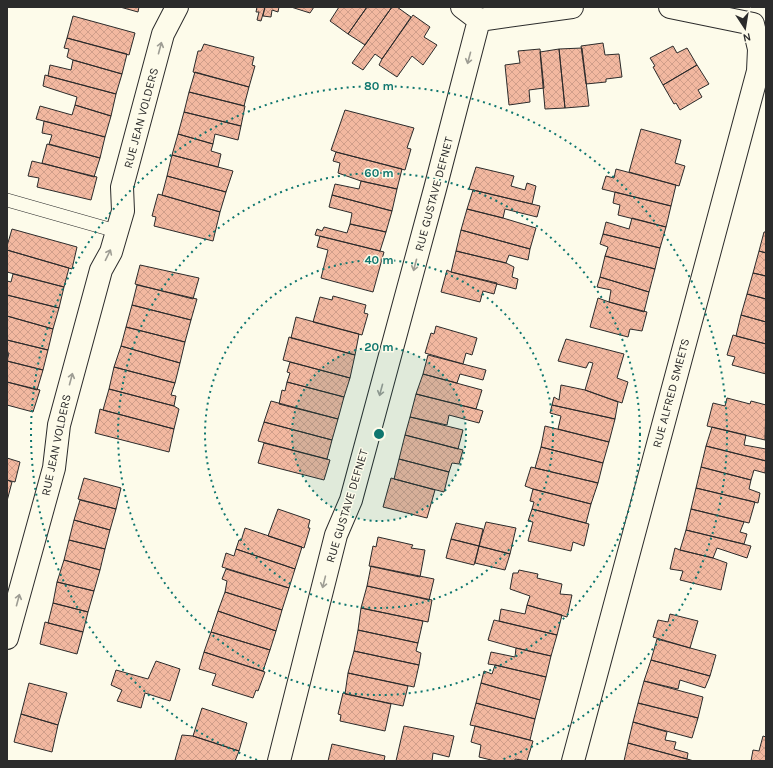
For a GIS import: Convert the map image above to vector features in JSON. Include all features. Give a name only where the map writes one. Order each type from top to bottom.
[{"type":"street","name":"RUE JEAN VOLDERS","points":[[7,638],[54,468],[59,425],[101,270],[110,252],[122,210],[122,187],[163,34],[177,7]]},
{"type":"street","points":[[462,7],[479,20],[572,7]]},
{"type":"street","points":[[670,7],[760,18]]},
{"type":"street","name":"RUE ALFRED SMEETS","points":[[573,761],[758,71],[760,18]]},
{"type":"street","name":"RUE GUSTAVE DEFNET","points":[[278,761],[336,535],[351,500],[479,20]]},
{"type":"lane","points":[[7,200],[116,231]]},
{"type":"building","points":[[120,7],[139,7],[138,12]]},
{"type":"building","points":[[257,7],[265,7],[261,21],[257,20],[259,12],[256,12]]},
{"type":"building","points":[[265,7],[279,7],[278,12],[272,10],[271,17],[263,16]]},
{"type":"building","points":[[291,7],[314,7],[310,13]]},
{"type":"building","points":[[339,7],[367,7],[348,34],[330,21]]},
{"type":"building","points":[[367,7],[392,7],[365,45],[348,34]]},
{"type":"building","points":[[392,7],[397,7],[411,17],[382,59],[375,54],[363,70],[352,63]]},
{"type":"building","points":[[413,15],[430,27],[424,37],[437,45],[423,65],[412,56],[397,77],[379,65]]},
{"type":"building","points":[[73,16],[135,33],[129,55],[67,38]]},
{"type":"building","points":[[67,38],[127,54],[122,74],[67,57],[69,49],[64,48]]},
{"type":"building","points":[[603,43],[605,55],[619,54],[622,77],[606,79],[606,82],[586,84],[581,46]]},
{"type":"building","points":[[204,44],[254,57],[252,65],[255,66],[249,87],[193,72],[198,51],[201,51]]},
{"type":"building","points":[[673,46],[677,53],[687,48],[697,65],[663,85],[653,67],[655,66],[650,58]]},
{"type":"building","points":[[582,48],[589,106],[565,108],[559,49]]},
{"type":"building","points":[[540,49],[544,88],[529,90],[530,102],[509,105],[505,65],[520,63],[518,51]]},
{"type":"building","points":[[559,49],[565,108],[545,109],[540,52]]},
{"type":"building","points":[[73,60],[122,74],[116,94],[48,76],[50,65],[71,70]]},
{"type":"building","points":[[697,65],[709,84],[698,90],[702,97],[680,110],[676,103],[674,104],[663,85]]},
{"type":"building","points":[[195,72],[249,87],[244,106],[189,92]]},
{"type":"building","points":[[45,75],[116,94],[111,116],[75,105],[77,97],[43,86]]},
{"type":"building","points":[[189,92],[245,106],[241,126],[184,112]]},
{"type":"building","points":[[75,105],[111,116],[105,137],[36,119],[40,106],[72,115]]},
{"type":"building","points":[[345,110],[414,128],[407,148],[411,149],[405,170],[331,150]]},
{"type":"building","points":[[184,112],[241,126],[238,140],[215,134],[213,144],[178,134]]},
{"type":"building","points":[[44,121],[105,137],[100,158],[49,144],[52,135],[42,133]]},
{"type":"building","points":[[641,129],[681,140],[675,163],[685,166],[679,186],[629,172]]},
{"type":"building","points":[[178,134],[213,144],[211,151],[221,154],[218,167],[172,155]]},
{"type":"building","points":[[47,144],[100,158],[94,177],[42,163]]},
{"type":"building","points":[[336,152],[402,169],[397,189],[361,181],[338,173],[340,163],[333,161]]},
{"type":"building","points":[[172,155],[233,171],[226,192],[167,176]]},
{"type":"building","points":[[32,161],[97,177],[91,200],[37,187],[39,178],[28,176]]},
{"type":"building","points":[[476,167],[514,176],[511,186],[525,190],[527,183],[536,186],[532,204],[469,189]]},
{"type":"building","points":[[616,169],[676,185],[671,206],[602,189],[606,176],[614,178]]},
{"type":"building","points":[[167,176],[226,192],[220,212],[162,195]]},
{"type":"building","points":[[361,181],[397,189],[392,211],[332,195],[335,184],[359,189]]},
{"type":"building","points":[[473,190],[540,206],[537,217],[505,209],[503,218],[467,209]]},
{"type":"building","points":[[615,192],[671,206],[666,227],[618,215],[620,205],[613,203]]},
{"type":"building","points":[[158,194],[220,212],[213,241],[154,226],[156,217],[152,216]]},
{"type":"building","points":[[332,195],[392,211],[386,232],[350,224],[352,213],[329,207]]},
{"type":"building","points":[[467,209],[536,228],[530,249],[461,230]]},
{"type":"building","points":[[632,218],[666,227],[660,248],[603,234],[606,222],[629,229]]},
{"type":"building","points":[[350,224],[386,232],[380,251],[315,235],[317,229],[322,231],[324,227],[347,233]]},
{"type":"building","points":[[12,229],[77,247],[72,269],[7,250]]},
{"type":"building","points":[[461,230],[530,249],[528,260],[509,255],[506,263],[456,251]]},
{"type":"building","points":[[764,232],[766,232],[766,253],[759,251]]},
{"type":"building","points":[[603,234],[660,248],[655,269],[605,256],[608,247],[600,244]]},
{"type":"building","points":[[320,236],[384,252],[373,292],[321,278],[328,250],[317,247]]},
{"type":"building","points":[[7,250],[69,268],[64,287],[7,272]]},
{"type":"building","points":[[456,251],[506,263],[514,267],[512,277],[518,279],[516,289],[451,272]]},
{"type":"building","points":[[759,251],[766,253],[766,276],[753,273]]},
{"type":"building","points":[[605,256],[655,269],[649,292],[600,277]]},
{"type":"building","points":[[140,265],[199,278],[193,299],[135,284]]},
{"type":"building","points":[[447,270],[497,283],[494,294],[483,291],[480,302],[441,292]]},
{"type":"building","points":[[753,273],[766,276],[766,299],[747,294]]},
{"type":"building","points":[[13,274],[64,287],[59,308],[7,295],[7,281],[11,282]]},
{"type":"building","points":[[600,277],[649,292],[644,312],[609,302],[611,290],[597,287]]},
{"type":"building","points":[[137,285],[197,299],[191,320],[132,305]]},
{"type":"building","points":[[747,294],[766,299],[766,322],[741,315]]},
{"type":"building","points":[[7,295],[59,308],[53,329],[7,316]]},
{"type":"building","points":[[333,296],[366,305],[364,313],[368,314],[362,335],[313,322],[320,297],[332,300]]},
{"type":"building","points":[[598,298],[647,312],[642,331],[630,329],[628,337],[590,327]]},
{"type":"building","points":[[132,305],[191,320],[185,342],[126,327]]},
{"type":"building","points":[[741,315],[766,322],[766,344],[736,336]]},
{"type":"building","points":[[7,316],[53,329],[48,350],[7,340]]},
{"type":"building","points":[[296,317],[359,334],[355,355],[291,338]]},
{"type":"building","points":[[436,326],[477,338],[472,355],[466,353],[463,364],[425,353],[431,333],[434,334]]},
{"type":"building","points":[[126,327],[185,342],[180,363],[121,346]]},
{"type":"building","points":[[733,335],[766,344],[766,374],[732,365],[735,357],[727,355]]},
{"type":"building","points":[[289,337],[355,355],[350,378],[283,360]]},
{"type":"building","points":[[566,339],[624,354],[617,378],[628,382],[622,403],[585,390],[593,363],[589,362],[586,368],[558,361]]},
{"type":"building","points":[[7,340],[48,350],[43,370],[7,361],[9,353],[7,353]]},
{"type":"building","points":[[121,346],[180,363],[175,383],[114,367]]},
{"type":"building","points":[[428,355],[486,370],[483,380],[460,374],[457,383],[423,374]]},
{"type":"building","points":[[7,361],[43,370],[37,390],[7,382]]},
{"type":"building","points":[[290,362],[350,378],[344,397],[287,382],[290,373],[287,372]]},
{"type":"building","points":[[114,367],[175,383],[171,395],[176,396],[174,406],[109,389]]},
{"type":"building","points":[[423,374],[482,390],[476,409],[416,394]]},
{"type":"building","points":[[7,382],[40,390],[33,412],[7,405]]},
{"type":"building","points":[[287,382],[344,397],[338,419],[279,404],[282,390],[285,391]]},
{"type":"building","points":[[561,385],[585,390],[618,402],[615,419],[552,405],[554,397],[559,400]]},
{"type":"building","points":[[109,389],[174,406],[179,409],[174,429],[103,410]]},
{"type":"building","points":[[416,394],[483,411],[479,423],[449,415],[447,425],[410,417]]},
{"type":"building","points":[[727,398],[750,404],[751,401],[766,405],[765,440],[707,426],[713,403],[725,406]]},
{"type":"building","points":[[271,401],[338,419],[332,440],[264,422]]},
{"type":"building","points":[[552,405],[615,419],[609,442],[558,429],[561,416],[550,413]]},
{"type":"building","points":[[100,409],[174,429],[169,452],[95,433]]},
{"type":"building","points":[[410,417],[463,430],[458,449],[405,435]]},
{"type":"building","points":[[264,422],[332,440],[327,459],[258,441]]},
{"type":"building","points":[[545,426],[609,442],[603,463],[541,447]]},
{"type":"building","points":[[712,427],[746,435],[744,445],[766,449],[766,461],[706,446]]},
{"type":"building","points":[[405,435],[463,450],[459,464],[452,463],[449,472],[399,459]]},
{"type":"building","points":[[264,443],[330,460],[324,480],[258,463]]},
{"type":"building","points":[[706,446],[766,461],[765,473],[754,470],[751,480],[701,467]]},
{"type":"building","points":[[541,447],[603,463],[598,483],[535,468]]},
{"type":"building","points":[[7,458],[20,462],[15,482],[7,480]]},
{"type":"building","points":[[399,459],[449,472],[444,492],[394,479]]},
{"type":"building","points":[[531,467],[598,483],[591,504],[525,486]]},
{"type":"building","points":[[701,467],[751,480],[749,489],[760,493],[758,503],[696,488]]},
{"type":"building","points":[[84,478],[121,488],[116,509],[78,499]]},
{"type":"building","points":[[391,478],[435,490],[427,518],[383,507]]},
{"type":"building","points":[[7,480],[12,482],[7,501]]},
{"type":"building","points":[[696,488],[755,502],[749,523],[691,509]]},
{"type":"building","points":[[533,489],[591,504],[586,523],[532,509],[534,502],[530,501]]},
{"type":"building","points":[[80,500],[116,509],[110,530],[74,520]]},
{"type":"building","points":[[278,509],[310,520],[308,528],[310,528],[304,548],[268,536]]},
{"type":"building","points":[[532,509],[589,524],[584,546],[573,542],[571,551],[528,541],[533,522],[528,521]]},
{"type":"building","points":[[691,509],[744,522],[740,532],[747,534],[744,544],[686,530]]},
{"type":"building","points":[[74,520],[110,530],[105,549],[69,540]]},
{"type":"building","points":[[486,522],[516,528],[510,554],[479,546]]},
{"type":"building","points":[[456,523],[483,529],[479,546],[451,539]]},
{"type":"building","points":[[245,528],[302,547],[295,569],[236,549],[239,540],[241,541]]},
{"type":"building","points":[[686,530],[751,546],[747,558],[717,548],[713,558],[680,550]]},
{"type":"building","points":[[378,537],[413,545],[411,548],[425,550],[420,577],[369,566],[373,546],[376,547]]},
{"type":"building","points":[[451,539],[479,546],[474,565],[446,558]]},
{"type":"building","points":[[69,540],[105,549],[100,570],[64,560]]},
{"type":"building","points":[[479,546],[510,554],[505,570],[475,563]]},
{"type":"building","points":[[675,548],[727,563],[721,590],[680,580],[683,571],[670,569]]},
{"type":"building","points":[[236,549],[295,569],[289,588],[222,567],[226,553],[234,556]]},
{"type":"building","points":[[64,560],[100,570],[94,591],[57,582]]},
{"type":"building","points":[[371,566],[434,579],[429,600],[367,586]]},
{"type":"building","points":[[226,569],[289,588],[282,610],[225,592],[227,581],[222,579]]},
{"type":"building","points":[[519,570],[538,574],[537,578],[562,584],[560,594],[572,595],[567,617],[527,605],[530,596],[510,589],[513,573],[518,573]]},
{"type":"building","points":[[57,582],[94,591],[88,612],[53,603]]},
{"type":"building","points":[[367,586],[432,600],[428,622],[361,608]]},
{"type":"building","points":[[225,592],[282,610],[276,631],[218,611]]},
{"type":"building","points":[[53,603],[88,612],[83,632],[48,623]]},
{"type":"building","points":[[527,605],[562,615],[557,635],[499,621],[501,609],[525,614]]},
{"type":"building","points":[[361,608],[423,621],[418,643],[358,630]]},
{"type":"building","points":[[218,611],[276,631],[270,650],[211,632]]},
{"type":"building","points":[[670,614],[698,621],[690,648],[653,637],[658,620],[668,622]]},
{"type":"building","points":[[494,620],[557,635],[551,656],[488,640]]},
{"type":"building","points":[[45,622],[83,632],[77,654],[40,644]]},
{"type":"building","points":[[358,630],[418,643],[416,651],[421,653],[419,665],[354,651]]},
{"type":"building","points":[[211,632],[270,650],[263,671],[204,652]]},
{"type":"building","points":[[657,639],[716,655],[710,676],[651,660]]},
{"type":"building","points":[[516,648],[551,656],[546,677],[488,664],[491,652],[515,657]]},
{"type":"building","points":[[354,651],[419,665],[414,687],[348,673]]},
{"type":"building","points":[[204,652],[265,672],[258,691],[256,690],[253,698],[212,685],[216,674],[199,669]]},
{"type":"building","points":[[651,660],[710,676],[705,688],[680,680],[678,689],[644,681]]},
{"type":"building","points":[[156,661],[180,669],[170,701],[145,693],[141,708],[117,701],[122,690],[111,685],[116,670],[148,679]]},
{"type":"building","points":[[495,665],[546,677],[540,700],[481,683],[484,671],[492,674]]},
{"type":"building","points":[[348,673],[408,686],[403,706],[345,694]]},
{"type":"building","points":[[644,681],[703,697],[698,718],[638,703]]},
{"type":"building","points":[[29,683],[67,693],[58,725],[21,714]]},
{"type":"building","points":[[481,683],[540,700],[535,719],[476,703]]},
{"type":"building","points":[[343,693],[391,704],[385,731],[340,721],[341,715],[338,714]]},
{"type":"building","points":[[476,703],[535,719],[530,740],[470,725]]},
{"type":"building","points":[[638,703],[698,718],[692,738],[633,722]]},
{"type":"building","points":[[202,708],[247,723],[239,751],[193,736]]},
{"type":"building","points":[[21,714],[58,725],[52,752],[14,742]]},
{"type":"building","points":[[633,722],[667,732],[665,740],[676,742],[674,749],[688,753],[687,759],[628,743]]},
{"type":"building","points":[[404,726],[454,736],[449,757],[433,753],[432,761],[396,761]]},
{"type":"building","points":[[475,726],[533,741],[527,761],[515,759],[515,761],[495,761],[479,757],[481,745],[471,742]]},
{"type":"building","points":[[182,735],[193,736],[239,751],[235,761],[178,761],[175,760]]},
{"type":"building","points":[[763,736],[766,737],[766,761],[751,761],[753,750],[759,751]]},
{"type":"building","points":[[628,743],[687,759],[694,761],[624,761]]},
{"type":"building","points":[[332,744],[385,756],[384,761],[328,761]]}]
